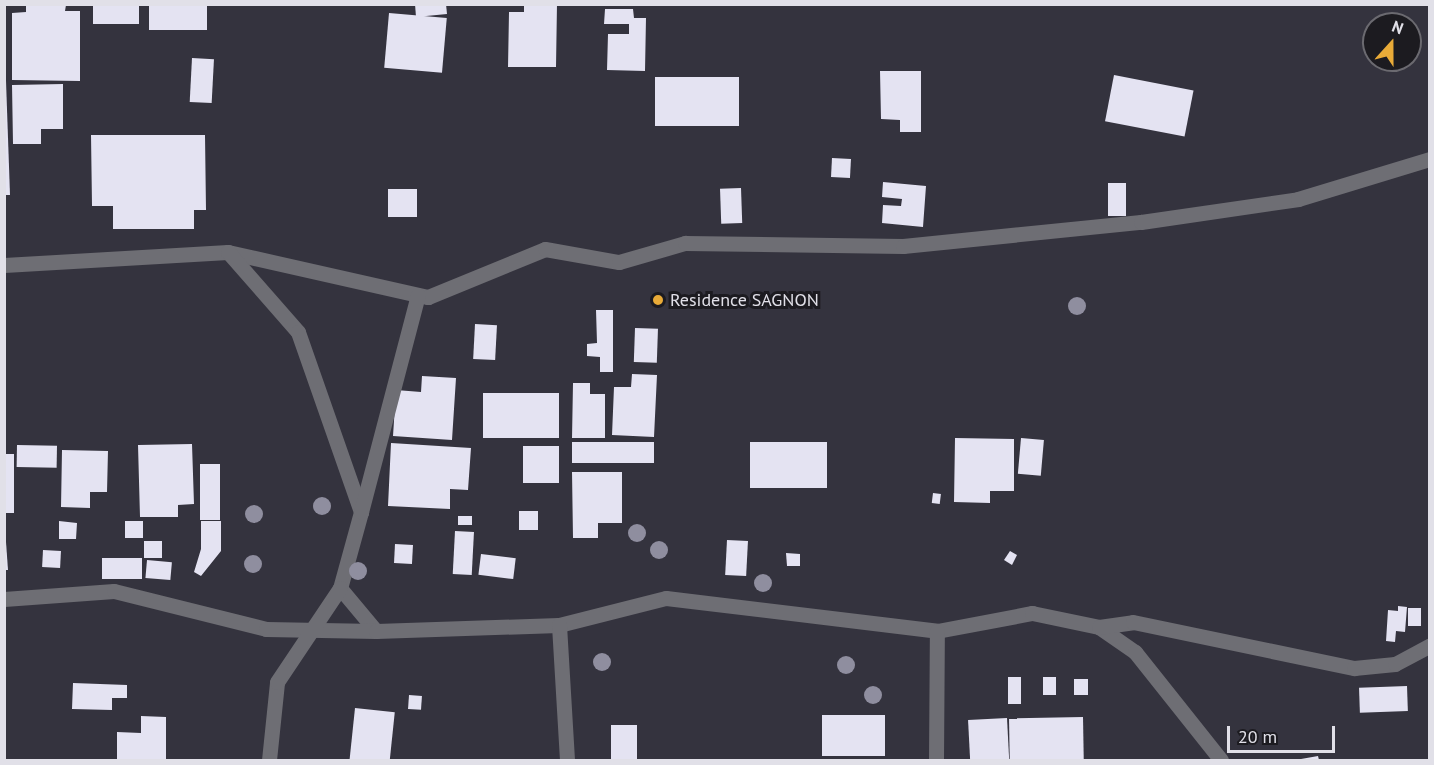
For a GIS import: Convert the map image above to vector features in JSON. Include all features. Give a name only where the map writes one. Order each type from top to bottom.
[{"type":"street","points":[[4,265],[228,252],[428,297],[545,249],[619,262],[685,243],[903,246],[1141,222],[1298,199],[1430,159]]},
{"type":"street","points":[[228,252],[298,332],[361,512]]},
{"type":"street","points":[[269,760],[277,682],[340,588],[418,295]]},
{"type":"street","points":[[340,588],[376,632]]},
{"type":"street","points":[[4,599],[114,591],[266,629],[376,632],[559,625],[666,598],[937,632],[1032,613],[1099,627],[1133,622],[1354,668],[1395,664],[1430,645]]},
{"type":"street","points":[[559,625],[567,760]]},
{"type":"street","points":[[1099,627],[1135,652],[1221,760]]},
{"type":"street","points":[[936,760],[937,632]]},
{"type":"building","points":[[93,4],[139,4],[139,24],[93,24]]},
{"type":"building","points":[[149,4],[207,4],[207,30],[149,30]]},
{"type":"building","points":[[415,4],[446,4],[447,14],[416,17]]},
{"type":"building","points":[[524,4],[557,4],[556,67],[508,67],[509,12],[524,12]]},
{"type":"building","points":[[26,5],[66,5],[65,11],[80,11],[80,81],[12,80],[12,13],[26,12]]},
{"type":"building","points":[[605,9],[633,9],[634,18],[646,18],[645,71],[607,70],[608,34],[629,34],[629,24],[604,24]]},
{"type":"building","points":[[389,13],[447,18],[442,73],[384,68]]},
{"type":"building","points":[[192,58],[214,59],[212,103],[190,102]]},
{"type":"building","points":[[880,71],[921,71],[921,132],[900,132],[900,120],[881,119]]},
{"type":"building","points":[[1114,75],[1194,90],[1185,137],[1105,121]]},
{"type":"building","points":[[655,77],[739,77],[739,126],[655,126]]},
{"type":"building","points":[[4,81],[6,81],[10,195],[4,195]]},
{"type":"building","points":[[63,84],[63,129],[41,129],[41,144],[13,144],[12,85]]},
{"type":"building","points":[[91,135],[205,135],[206,210],[194,210],[194,229],[113,229],[113,206],[92,206]]},
{"type":"building","points":[[832,158],[851,159],[850,178],[831,177]]},
{"type":"building","points":[[883,182],[926,186],[923,227],[882,223],[883,205],[901,206],[902,199],[882,197]]},
{"type":"building","points":[[1108,183],[1126,183],[1126,216],[1108,216]]},
{"type":"building","points":[[741,188],[742,223],[721,224],[720,189]]},
{"type":"building","points":[[388,189],[417,189],[417,217],[388,217]]},
{"type":"building","points":[[596,310],[613,310],[613,372],[600,372],[600,357],[587,356],[587,344],[597,343]]},
{"type":"building","points":[[475,324],[497,325],[495,360],[473,359]]},
{"type":"building","points":[[635,328],[658,329],[657,363],[634,362]]},
{"type":"building","points":[[632,374],[657,375],[654,437],[612,435],[614,387],[631,387]]},
{"type":"building","points":[[422,376],[456,378],[452,440],[393,436],[396,390],[421,392]]},
{"type":"building","points":[[573,383],[590,383],[590,394],[605,394],[605,438],[572,438]]},
{"type":"building","points":[[483,393],[559,393],[559,438],[483,438]]},
{"type":"building","points":[[955,438],[1014,439],[1014,491],[990,491],[990,503],[954,502]]},
{"type":"building","points":[[1021,438],[1044,440],[1041,476],[1018,474]]},
{"type":"building","points":[[572,442],[654,442],[654,463],[572,463]]},
{"type":"building","points":[[750,442],[827,442],[827,488],[750,488]]},
{"type":"building","points":[[391,443],[471,448],[468,490],[450,489],[450,509],[388,506]]},
{"type":"building","points":[[192,444],[194,504],[178,505],[178,517],[140,517],[138,445]]},
{"type":"building","points":[[17,445],[57,446],[57,468],[17,467]]},
{"type":"building","points":[[523,446],[559,446],[559,483],[523,483]]},
{"type":"building","points":[[62,450],[108,451],[107,492],[90,492],[90,508],[61,507]]},
{"type":"building","points":[[4,454],[14,454],[14,513],[4,513]]},
{"type":"building","points":[[200,464],[220,464],[220,520],[200,520]]},
{"type":"building","points":[[572,472],[622,472],[622,523],[598,523],[598,538],[573,538]]},
{"type":"building","points":[[933,493],[941,494],[940,504],[932,503]]},
{"type":"building","points":[[519,511],[538,511],[538,530],[519,530]]},
{"type":"building","points":[[458,516],[472,516],[472,525],[458,525]]},
{"type":"building","points":[[59,521],[77,523],[76,539],[59,539]]},
{"type":"building","points":[[125,521],[143,521],[143,538],[125,538]]},
{"type":"building","points":[[201,521],[221,521],[221,551],[201,576],[194,572],[201,549]]},
{"type":"building","points":[[455,531],[474,532],[472,575],[453,574]]},
{"type":"building","points":[[727,540],[748,541],[746,576],[725,575]]},
{"type":"building","points":[[144,541],[162,541],[162,558],[144,558]]},
{"type":"building","points":[[6,542],[8,570],[4,570],[4,543]]},
{"type":"building","points":[[395,544],[413,545],[412,564],[394,563]]},
{"type":"building","points":[[43,550],[61,551],[60,568],[42,567]]},
{"type":"building","points":[[1010,551],[1017,555],[1012,565],[1004,560]]},
{"type":"building","points":[[786,553],[800,554],[800,566],[787,566]]},
{"type":"building","points":[[481,554],[516,558],[513,579],[478,575]]},
{"type":"building","points":[[102,558],[142,558],[142,579],[102,579]]},
{"type":"building","points":[[147,560],[172,562],[170,580],[145,578]]},
{"type":"building","points":[[1398,606],[1407,607],[1405,632],[1396,631],[1395,642],[1386,641],[1388,610],[1398,611]]},
{"type":"building","points":[[1408,608],[1421,608],[1421,626],[1408,626]]},
{"type":"building","points":[[1008,677],[1021,677],[1021,704],[1008,704]]},
{"type":"building","points":[[1043,677],[1056,677],[1056,695],[1043,695]]},
{"type":"building","points":[[1074,679],[1088,679],[1088,695],[1074,695]]},
{"type":"building","points":[[73,683],[127,685],[127,698],[112,698],[112,710],[72,709]]},
{"type":"building","points":[[1407,686],[1408,711],[1360,713],[1359,688]]},
{"type":"building","points":[[409,695],[422,696],[421,710],[408,709]]},
{"type":"building","points":[[355,708],[395,712],[390,760],[350,760]]},
{"type":"building","points":[[822,715],[885,715],[885,756],[822,756]]},
{"type":"building","points":[[141,716],[166,717],[166,760],[117,760],[117,732],[141,733]]},
{"type":"building","points":[[1083,717],[1084,760],[1010,760],[1009,718]]},
{"type":"building","points":[[1007,718],[1009,760],[970,760],[968,720]]},
{"type":"building","points":[[611,725],[637,725],[637,760],[611,760]]},
{"type":"building","points":[[1318,756],[1319,760],[1301,760],[1301,759]]},
{"type":"place","name":"Residence SAGNON","points":[[658,300]]}]
